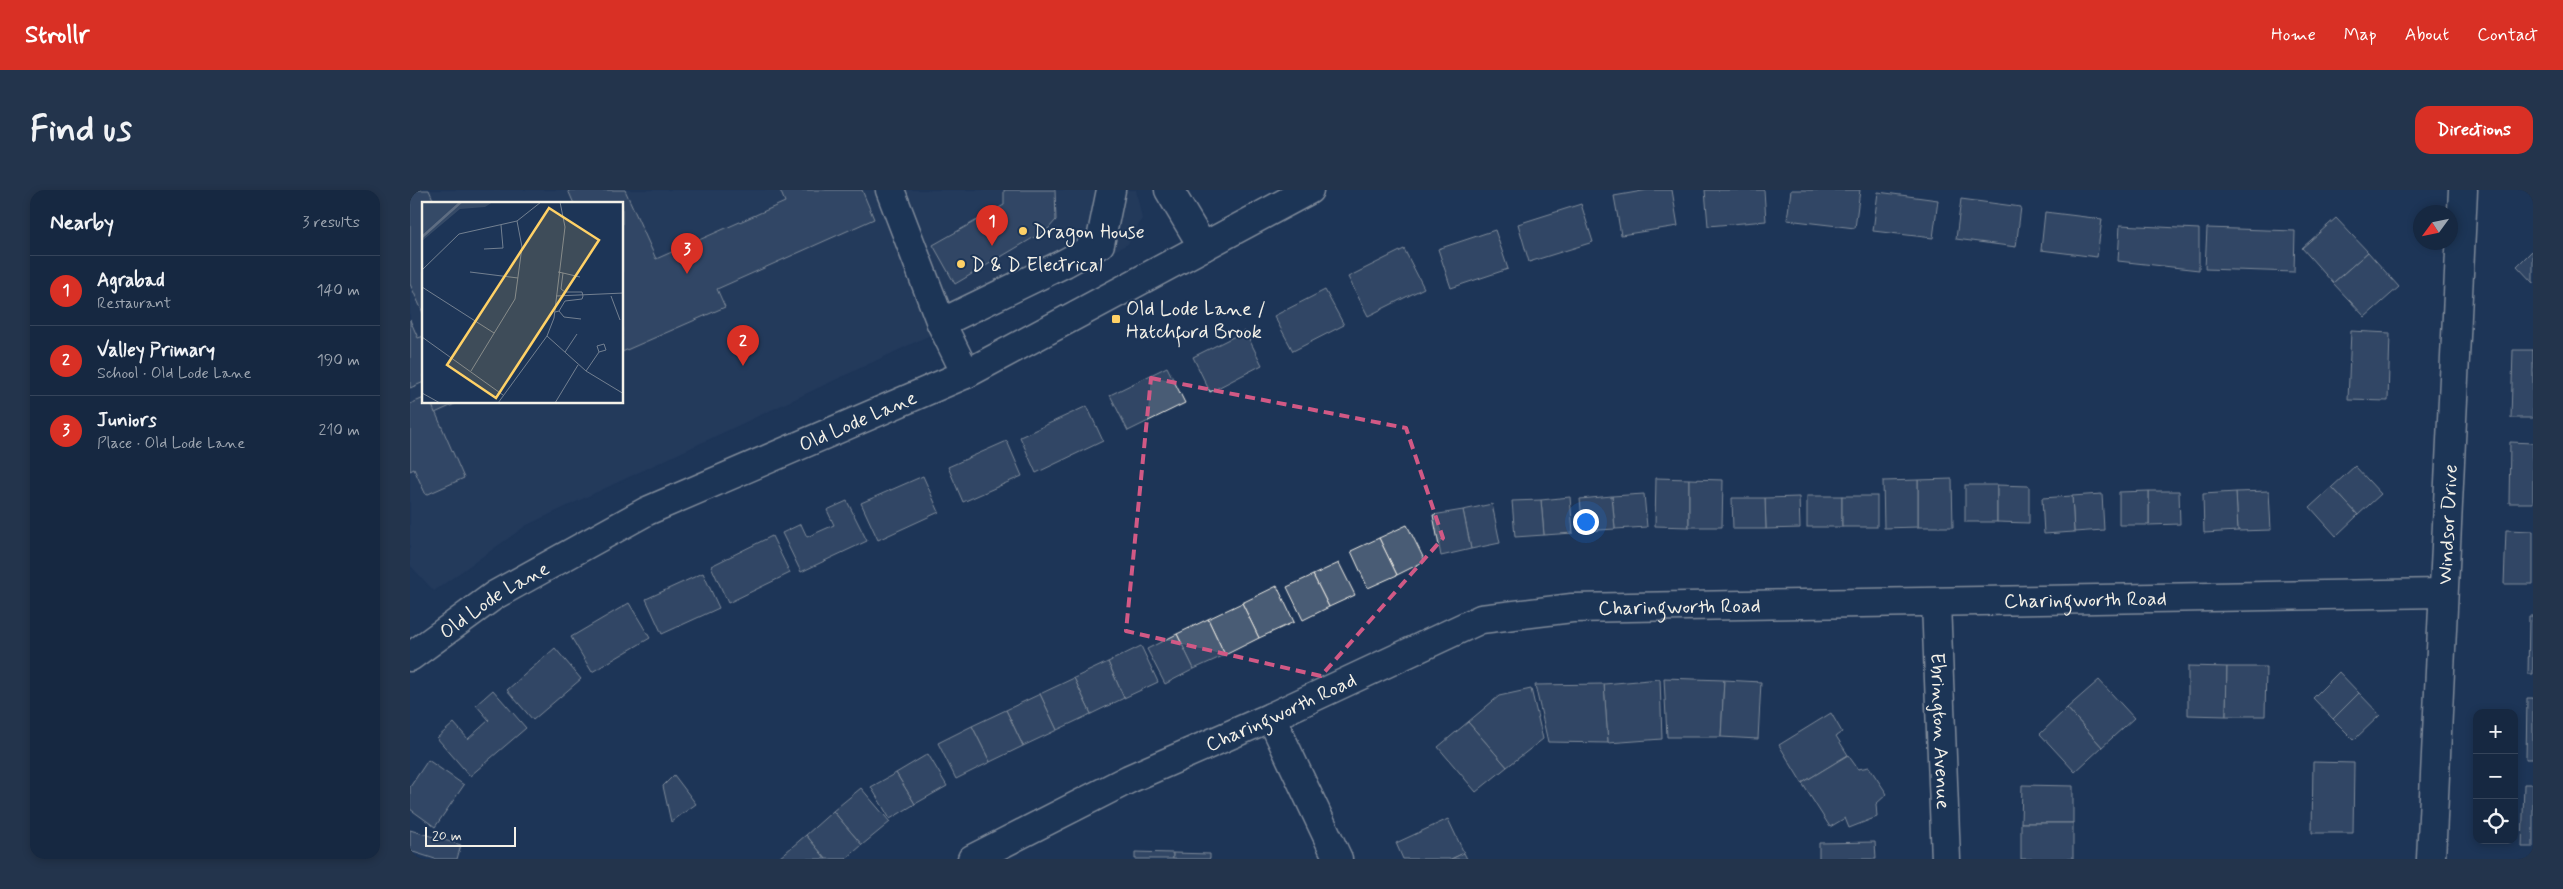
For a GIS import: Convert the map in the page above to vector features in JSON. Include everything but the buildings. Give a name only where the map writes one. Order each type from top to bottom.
[{"type":"street","points":[[890,190],[942,322],[966,374]]},
{"type":"street","points":[[942,322],[1065,264],[1100,244],[1111,190]]},
{"type":"street","points":[[1169,190],[1203,247]]},
{"type":"street","name":"Old Lode Lane","points":[[410,657],[495,595],[647,511],[966,374],[1309,190]]},
{"type":"street","name":"Windsor Drive","points":[[2431,859],[2442,593],[2464,190]]},
{"type":"street","name":"Charingworth Road","points":[[972,859],[1129,778],[1271,717],[1481,619],[1572,608],[2442,593]]},
{"type":"street","name":"Ebrington Avenue","points":[[1936,603],[1946,859]]},
{"type":"street","points":[[1271,717],[1338,859]]},
{"type":"highlighted area","points":[[1151,378],[1406,428],[1443,538],[1321,676],[1126,631]]},
{"type":"shaded area","points":[[410,190],[1136,190],[1142,219],[1128,244],[985,316],[941,330],[527,525],[434,591],[410,565]]},
{"type":"place","name":"Dragon House","points":[[1023,231]]},
{"type":"place","name":"Agrabad","points":[[992,246]]},
{"type":"place","name":"D & D Electrical","points":[[961,264]]},
{"type":"place","name":"Juniors","points":[[687,274]]},
{"type":"place","name":"Old Lode Lane / Hatchford Brook","points":[[1116,319]]},
{"type":"place","name":"Valley Primary","points":[[743,366]]}]
